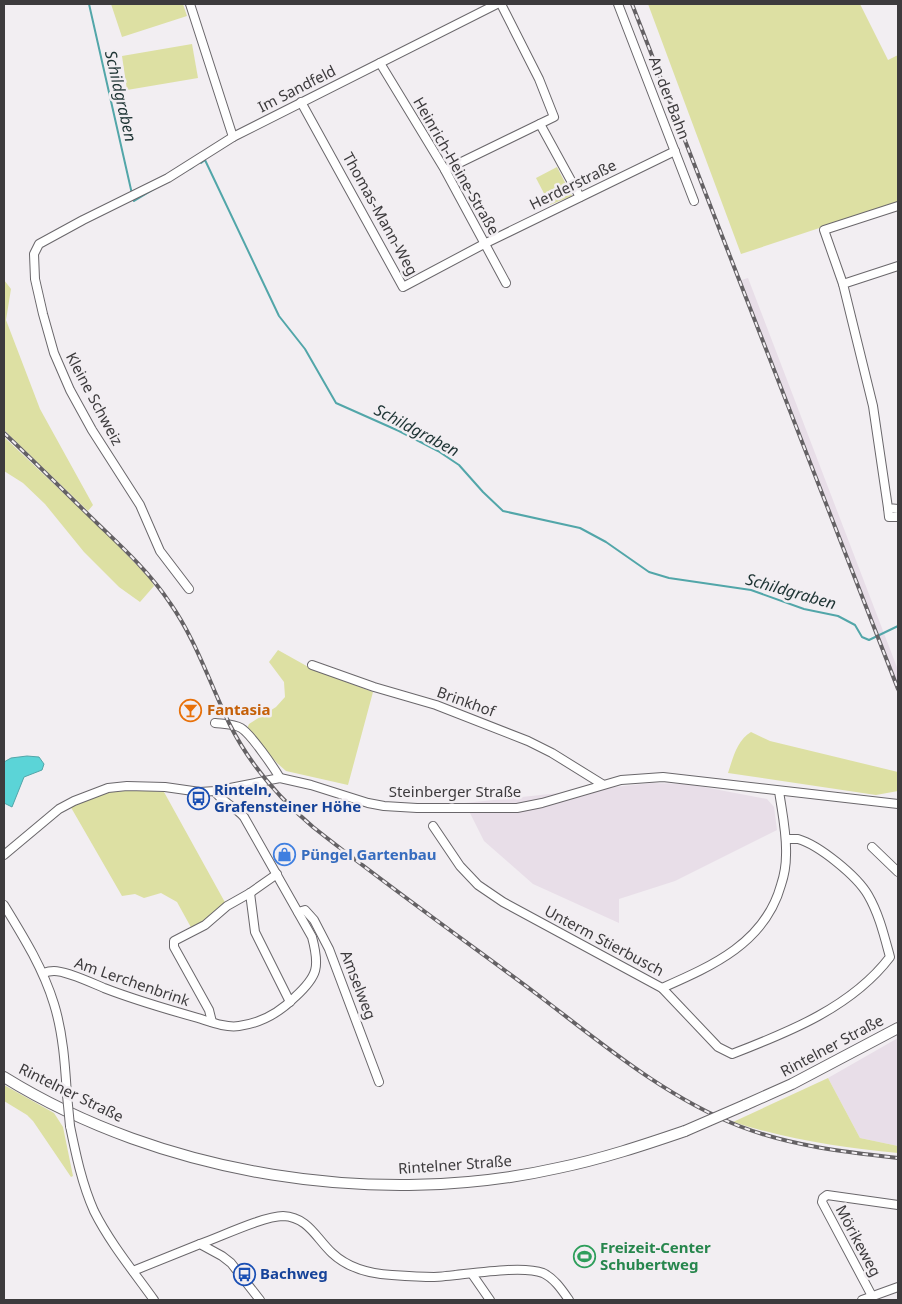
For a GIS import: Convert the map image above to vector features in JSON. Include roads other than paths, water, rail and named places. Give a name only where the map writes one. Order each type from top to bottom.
[{"type":"main road","name":"Rintelner Straße","points":[[4,1077],[45,1100],[83,1118],[171,1151],[253,1171],[290,1177],[359,1184],[440,1184],[478,1181],[558,1169],[686,1131],[799,1081],[898,1028]]},
{"type":"street","points":[[190,4],[233,137]]},
{"type":"street","points":[[445,170],[554,117],[540,78],[499,4]]},
{"type":"street","name":"Im Sandfeld","points":[[233,137],[499,4]]},
{"type":"street","name":"An der Bahn","points":[[618,4],[694,201]]},
{"type":"street","name":"Heinrich-Heine-Straße","points":[[380,63],[445,170],[506,283]]},
{"type":"street","name":"Thomas-Mann-Weg","points":[[302,102],[403,287],[484,244]]},
{"type":"street","points":[[540,124],[580,197]]},
{"type":"street","name":"Kleine Schweiz","points":[[188,589],[160,551],[140,505],[92,430],[70,390],[54,353],[43,314],[35,279],[34,254],[39,244],[168,178],[233,137]]},
{"type":"street","name":"Herderstraße","points":[[484,244],[674,151]]},
{"type":"street","points":[[898,206],[824,230],[842,284],[873,406],[890,517],[898,517]]},
{"type":"street","points":[[842,284],[898,266]]},
{"type":"street","points":[[888,508],[898,509]]},
{"type":"street","name":"Brinkhof","points":[[312,665],[374,688],[436,705],[528,741],[552,753],[602,784]]},
{"type":"street","points":[[215,723],[230,724],[242,729],[273,766],[280,778]]},
{"type":"street","name":"Steinberger Straße","points":[[4,855],[59,809],[90,794],[108,788],[145,786],[200,792],[215,791],[280,778],[311,785],[368,803],[401,808],[517,808],[542,803],[602,784],[638,778],[663,777],[898,804]]},
{"type":"street","name":"Am Lerchenbrink","points":[[43,973],[54,970],[82,978],[150,1004],[212,1022],[238,1027],[271,1017],[310,983],[315,974],[316,964],[312,937],[244,817],[237,808],[218,797],[215,791]]},
{"type":"street","name":"Unterm Stierbusch","points":[[432,826],[460,866],[478,884],[503,902],[662,988],[698,972],[731,954],[749,939],[764,922],[772,909],[781,885],[786,858],[786,839],[779,791]]},
{"type":"street","points":[[786,839],[798,839],[827,854],[856,879],[866,892],[876,911],[890,957]]},
{"type":"street","points":[[872,848],[898,872]]},
{"type":"street","name":"Am Lerchenbrink","points":[[212,1022],[209,1010],[174,947],[174,941],[205,925],[227,906],[277,874]]},
{"type":"street","points":[[250,893],[255,932],[290,1002]]},
{"type":"street","points":[[4,905],[43,973],[54,1005],[62,1042],[70,1126],[78,1164],[94,1210],[105,1231],[154,1300]]},
{"type":"street","name":"Amselweg","points":[[298,912],[305,910],[314,920],[329,949],[379,1082]]},
{"type":"street","points":[[662,988],[718,1047],[732,1054],[772,1038],[844,1000],[866,984],[890,957],[898,954]]},
{"type":"street","name":"Mörikeweg","points":[[872,1296],[822,1202],[823,1198],[827,1195],[898,1204]]},
{"type":"street","points":[[133,1271],[200,1244],[281,1216],[292,1217],[302,1221],[313,1230],[332,1253],[350,1265],[366,1271],[433,1277],[526,1269],[537,1271],[554,1281],[569,1300]]},
{"type":"street","points":[[200,1244],[231,1263],[260,1300]]},
{"type":"street","points":[[472,1274],[490,1300]]},
{"type":"street","points":[[862,1300],[872,1296],[884,1297],[898,1287]]},
{"type":"water","points":[[39,757],[44,764],[42,770],[24,777],[12,807],[4,803],[4,762],[11,758]]},
{"type":"waterway","name":"Schildgraben","points":[[89,4],[132,194]]},
{"type":"waterway","name":"Schildgraben","points":[[201,163],[205,160],[279,316],[305,349],[336,403],[438,451],[459,465],[503,511],[580,528],[606,542],[649,572],[669,578],[751,590],[804,609],[838,616],[855,625],[862,637],[869,640],[898,626]]},
{"type":"waterway","name":"Schildgraben","points":[[190,169],[194,166]]},
{"type":"waterway","name":"Schildgraben","points":[[133,199],[134,201],[159,186]]},
{"type":"railway","points":[[632,4],[898,689]]},
{"type":"railway","points":[[4,433],[127,552],[162,592],[188,632],[238,740],[256,767],[277,793],[313,827],[607,1048],[684,1099],[711,1114],[739,1126],[778,1139],[838,1151],[898,1158]]},
{"type":"place","name":"Fantasia","points":[[191,710]]},
{"type":"place","name":"Rinteln, Grafensteiner Höhe","points":[[198,799]]},
{"type":"place","name":"Püngel Gartenbau","points":[[285,855]]},
{"type":"place","name":"Freizeit-Center Schubertweg","points":[[584,1257]]},
{"type":"place","name":"Bachweg","points":[[244,1274]]}]
